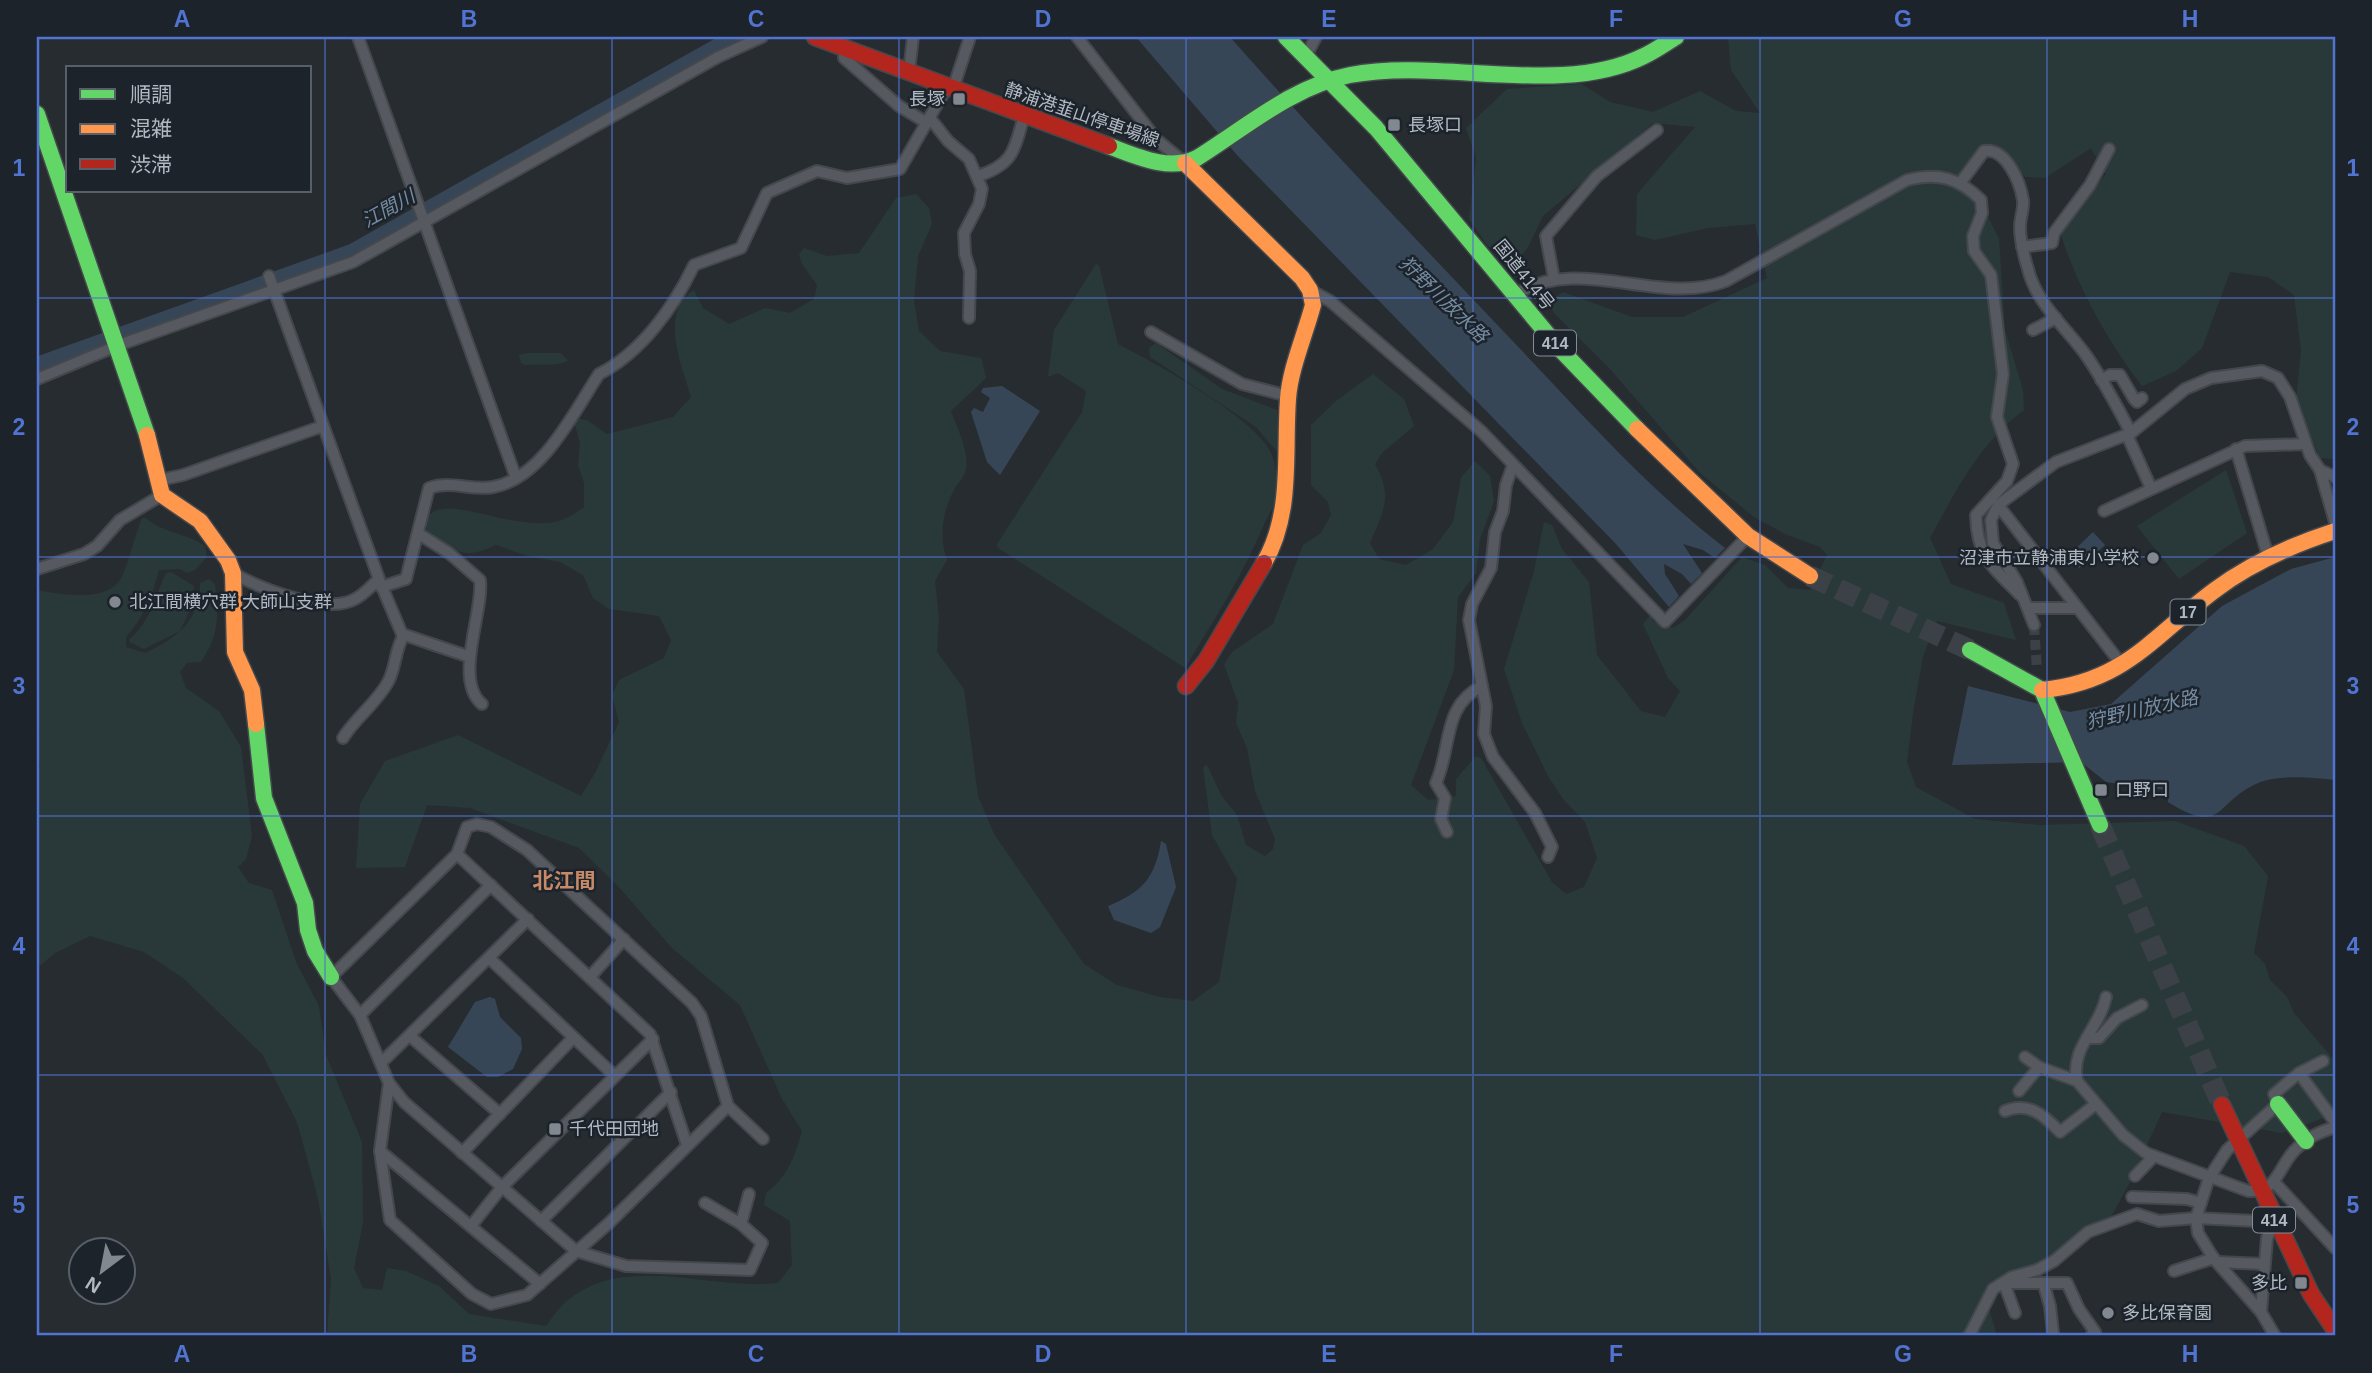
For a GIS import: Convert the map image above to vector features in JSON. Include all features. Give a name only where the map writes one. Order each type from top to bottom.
[{"type":"main road","name":"静浦港韮山停車場線","points":[[815,37],[1146,159],[1192,159]]},
{"type":"main road","name":"国道414号","points":[[1286,37],[1376,128],[1603,396],[1748,536],[1810,576]]},
{"type":"main road","points":[[1186,686],[1206,661],[1276,542],[1287,481],[1288,396],[1311,315],[1310,290],[1192,159],[1327,80],[1381,71],[1549,75],[1595,69],[1638,58],[1676,37]]},
{"type":"main road","points":[[37,114],[144,417],[161,487],[200,521],[228,560],[233,573],[235,652],[252,690],[264,798],[305,903],[308,930],[315,951],[331,977]]},
{"type":"main road","name":"17","points":[[2044,695],[2083,686],[2122,664],[2214,590],[2269,556],[2335,531]]},
{"type":"main road","points":[[1970,650],[2044,695],[2100,825]]},
{"type":"main road","points":[[2278,1104],[2306,1141]]},
{"type":"main road","name":"414","points":[[2222,1105],[2269,1187],[2275,1222],[2332,1329]]},
{"type":"street","points":[[358,37],[516,478]]},
{"type":"street","points":[[37,379],[117,339],[272,285],[353,262],[423,215],[718,57],[762,37]]},
{"type":"street","points":[[909,72],[913,37]]},
{"type":"street","points":[[233,573],[277,595],[344,603],[380,583],[406,579],[429,488],[448,483],[489,488],[534,468],[598,374],[613,368],[644,338],[680,293],[694,265],[741,248],[767,194],[817,171],[847,178],[900,169],[950,88],[970,37]]},
{"type":"street","points":[[1077,37],[1157,140],[1192,159]]},
{"type":"street","points":[[1305,58],[1316,37]]},
{"type":"street","points":[[844,48],[844,58],[899,106],[929,121],[970,159],[978,176],[982,195],[964,233],[970,271],[969,318]]},
{"type":"street","points":[[978,176],[998,168],[1010,158],[1024,116]]},
{"type":"street","points":[[1554,279],[1546,236],[1597,176],[1657,130]]},
{"type":"street","points":[[1961,182],[1984,151],[2001,153],[2021,194],[2022,247],[2030,277],[2056,318],[2088,357],[2129,434],[2151,488]]},
{"type":"street","points":[[2022,247],[2052,243],[2054,233],[2090,185],[2104,153]]},
{"type":"street","points":[[1516,294],[1554,279],[1594,278],[1685,290],[1709,288],[1908,180],[1931,175],[1961,182],[1982,200],[1982,213],[1973,236],[1974,251],[1990,275],[2003,374],[1997,417],[2013,464],[2007,481],[1976,515],[1977,541],[1986,559],[2020,595],[2034,625]]},
{"type":"street","points":[[272,285],[380,583],[404,635],[394,668],[382,692],[352,723],[343,738]]},
{"type":"street","points":[[1310,290],[1330,301],[1481,431],[1665,622],[1748,536]]},
{"type":"street","points":[[2033,330],[2056,318]]},
{"type":"street","points":[[1151,332],[1242,384],[1288,396]]},
{"type":"street","points":[[2020,595],[2017,582],[1993,543],[1991,520],[1998,505],[2056,462],[2129,434],[2185,389],[2211,379],[2262,371],[2278,378],[2286,388],[2306,444],[2320,470],[2335,522]]},
{"type":"street","points":[[2101,380],[2110,375],[2120,375],[2134,399],[2137,402],[2142,398]]},
{"type":"street","points":[[37,569],[84,554],[97,546],[120,520],[161,487],[183,475],[323,426]]},
{"type":"street","points":[[2104,511],[2245,446],[2306,444]]},
{"type":"street","points":[[2236,449],[2269,556]]},
{"type":"street","points":[[1513,465],[1506,485],[1503,511],[1495,532],[1491,568],[1472,604],[1469,620],[1486,706],[1484,734],[1507,779],[1524,797],[1552,847],[1548,857]]},
{"type":"street","points":[[2320,470],[2335,477]]},
{"type":"street","points":[[1998,505],[2122,664]]},
{"type":"street","points":[[419,534],[449,553],[480,580],[470,657],[472,693],[482,704]]},
{"type":"street","points":[[2028,608],[2078,608]]},
{"type":"street","points":[[404,635],[470,657]]},
{"type":"street","points":[[2037,670],[2044,695]]},
{"type":"street","points":[[1447,832],[1441,819],[1445,798],[1436,783],[1446,761],[1451,720],[1465,695],[1482,686]]},
{"type":"street","points":[[705,1203],[741,1224],[762,1243],[753,1266],[741,1272],[626,1266],[576,1251],[404,1102],[390,1083],[383,1061],[360,1015],[331,977],[457,854],[470,824],[491,827],[527,850],[692,1003],[701,1016],[728,1106],[763,1139]]},
{"type":"street","points":[[457,854],[653,1039],[687,1145]]},
{"type":"street","points":[[360,1015],[491,885]]},
{"type":"street","points":[[383,1061],[528,919]]},
{"type":"street","points":[[590,977],[624,939]]},
{"type":"street","points":[[489,958],[615,1076]]},
{"type":"street","points":[[2077,1081],[2075,1060],[2101,1017],[2106,997]]},
{"type":"street","points":[[2087,1038],[2099,1038],[2116,1018],[2142,1005]]},
{"type":"street","points":[[410,1036],[500,1114]]},
{"type":"street","points":[[462,1153],[573,1038]]},
{"type":"street","points":[[471,1226],[502,1187],[653,1039]]},
{"type":"street","points":[[2025,1057],[2039,1067],[2077,1081],[2123,1135],[2154,1156],[2209,1178],[2269,1187],[2335,1248]]},
{"type":"street","points":[[2275,1336],[2261,1312],[2215,1260],[2198,1233],[2196,1218],[2209,1178],[2227,1150],[2278,1104],[2274,1094],[2300,1073],[2323,1061]]},
{"type":"street","points":[[2019,1091],[2039,1067]]},
{"type":"street","points":[[2269,1187],[2285,1163],[2306,1141],[2335,1124],[2300,1073]]},
{"type":"street","points":[[390,1083],[380,1151],[390,1220],[472,1294],[491,1304],[527,1295],[728,1106]]},
{"type":"street","points":[[541,1221],[671,1091]]},
{"type":"street","points":[[2005,1111],[2016,1106],[2026,1107],[2050,1122],[2060,1132],[2096,1104]]},
{"type":"street","points":[[380,1151],[540,1284]]},
{"type":"street","points":[[2135,1175],[2154,1156]]},
{"type":"street","points":[[741,1224],[749,1194]]},
{"type":"street","points":[[2132,1197],[2187,1199],[2201,1203]]},
{"type":"street","points":[[1969,1336],[1993,1289],[2054,1261],[2088,1232],[2137,1214],[2159,1221],[2196,1218],[2275,1222]]},
{"type":"street","points":[[2261,1312],[2269,1230],[2275,1222]]},
{"type":"street","points":[[2174,1271],[2215,1260],[2264,1264]]},
{"type":"street","points":[[2004,1283],[2067,1283],[2079,1309],[2095,1332],[2091,1336]]},
{"type":"street","points":[[2004,1283],[2015,1313]]},
{"type":"street","points":[[2043,1285],[2053,1333]]},
{"type":"shaded area","points":[[1728,37],[2335,37],[2335,459],[2320,458],[2296,402],[2301,351],[2294,295],[2268,277],[2230,272],[2202,348],[2176,371],[2142,386],[2094,312],[2075,273],[2060,232],[2106,174],[2091,148],[2045,178],[2025,177],[1993,144],[1963,167],[1999,239],[2005,330],[2023,390],[2024,410],[1994,437],[1970,468],[1930,538],[1951,584],[2004,603],[2016,640],[1937,621],[1923,656],[1913,713],[1907,762],[1916,787],[1975,819],[2040,825],[2175,821],[2244,846],[2268,876],[2254,953],[2265,964],[2270,980],[2287,997],[2294,1013],[2335,1061],[2335,1114],[2282,1133],[2162,1112],[2129,1184],[2107,1224],[2040,1267],[2008,1277],[1984,1292],[1997,1336],[327,1336],[331,1279],[318,1198],[297,1122],[262,1054],[183,978],[144,952],[90,936],[55,953],[37,968],[37,771],[40,767],[37,745],[40,730],[37,726],[37,590],[81,595],[103,592],[113,587],[122,576],[142,518],[146,518],[159,527],[205,546],[207,557],[195,570],[187,573],[180,569],[159,570],[147,606],[126,637],[126,647],[145,653],[167,641],[185,627],[191,618],[196,608],[200,583],[209,579],[215,584],[217,616],[211,643],[201,662],[187,663],[180,672],[186,688],[219,711],[241,747],[252,836],[246,859],[238,867],[249,883],[272,890],[296,962],[319,1006],[326,1055],[362,1142],[363,1222],[354,1268],[363,1288],[382,1290],[387,1268],[406,1271],[439,1286],[469,1314],[546,1326],[567,1301],[590,1286],[615,1279],[642,1276],[752,1284],[778,1283],[792,1265],[790,1221],[764,1205],[766,1193],[789,1166],[802,1131],[782,1099],[740,1005],[672,948],[617,885],[579,848],[470,808],[427,805],[405,867],[356,868],[360,804],[385,761],[458,735],[581,796],[619,722],[612,695],[619,680],[664,658],[671,640],[659,616],[609,609],[593,598],[583,575],[560,562],[528,556],[496,545],[474,553],[459,552],[428,534],[427,521],[432,513],[442,509],[536,523],[555,522],[577,512],[584,507],[584,483],[578,465],[580,443],[574,422],[579,419],[587,420],[607,434],[673,417],[691,397],[676,340],[677,312],[683,300],[694,290],[703,308],[729,324],[765,308],[790,313],[814,299],[817,285],[802,264],[799,254],[804,248],[827,256],[859,253],[896,198],[916,194],[929,208],[932,224],[918,256],[914,301],[919,331],[940,351],[981,358],[986,378],[951,411],[962,439],[966,462],[965,472],[953,492],[944,517],[942,534],[947,560],[935,581],[939,618],[937,652],[964,689],[978,796],[994,834],[1084,964],[1117,985],[1160,997],[1193,1001],[1219,982],[1237,879],[1212,835],[1203,767],[1207,765],[1221,795],[1237,815],[1246,845],[1265,856],[1273,849],[1275,839],[1255,791],[1247,748],[1236,723],[1238,703],[1224,664],[1232,652],[1273,624],[1303,545],[1321,533],[1331,515],[1328,502],[1311,485],[1311,425],[1336,401],[1373,374],[1404,399],[1414,426],[1382,453],[1375,464],[1385,495],[1382,512],[1370,543],[1379,559],[1406,565],[1433,549],[1453,522],[1461,478],[1475,461],[1490,476],[1494,501],[1480,539],[1476,573],[1458,597],[1454,670],[1411,785],[1428,800],[1456,796],[1456,779],[1476,756],[1481,758],[1552,882],[1566,894],[1584,887],[1597,858],[1585,822],[1563,799],[1548,776],[1522,723],[1504,669],[1534,571],[1544,522],[1552,525],[1562,549],[1589,582],[1597,655],[1641,711],[1665,717],[1680,691],[1668,678],[1643,624],[1650,615],[1654,622],[1673,628],[1685,620],[1742,557],[1765,565],[1788,588],[1810,590],[1827,555],[1820,547],[1785,534],[1754,517],[1701,474],[1610,369],[1554,313],[1548,302],[1563,292],[1632,317],[1683,317],[1767,278],[1755,224],[1708,228],[1655,240],[1636,235],[1637,194],[1695,127],[1653,123],[1543,216],[1528,247],[1514,266],[1487,245],[1469,219],[1476,158],[1466,128],[1507,89],[1582,84],[1610,102],[1653,112],[1700,91],[1736,111],[1760,113],[1731,70]]},
{"type":"shaded area","points":[[1096,264],[1099,265],[1118,344],[1223,406],[1260,437],[1270,451],[1276,468],[1277,492],[1273,507],[1248,560],[1185,668],[998,548],[997,544],[1082,412],[1086,391],[1058,373],[1048,377],[1054,330]]},
{"type":"shaded area","points":[[1156,343],[1222,389],[1277,410],[1280,455],[1256,427],[1150,357],[1149,348]]},
{"type":"shaded area","points":[[561,353],[568,361],[525,365],[521,363],[519,355]]},
{"type":"shaded area","points":[[2226,470],[2247,533],[2179,579],[2137,526]]},
{"type":"shaded area","points":[[171,572],[194,586],[192,606],[180,631],[144,649],[129,642],[148,616],[166,573]]},
{"type":"water","name":"狩野川放水路","points":[[1136,37],[1230,37],[1366,186],[1611,445],[1666,499],[1725,548],[1715,558],[1703,550],[1683,544],[1702,573],[1691,584],[1682,574],[1664,564],[1665,574],[1679,596],[1669,607],[1616,544],[1237,155]]},
{"type":"water","points":[[1002,386],[1040,411],[1000,475],[987,462],[971,412],[974,408],[983,412],[990,398],[981,392],[983,388]]},
{"type":"water","points":[[2093,532],[2105,545],[2079,568],[2068,556]]},
{"type":"water","name":"狩野川放水路","points":[[2335,557],[2335,780],[2296,777],[2266,780],[2244,791],[2218,813],[2199,816],[2168,802],[2167,790],[2106,782],[2081,762],[1952,765],[1968,686],[2070,712],[2111,704],[2222,606],[2291,569]]},
{"type":"water","points":[[1161,841],[1166,844],[1176,887],[1160,927],[1151,933],[1114,920],[1108,906],[1130,895],[1151,875]]},
{"type":"water","points":[[490,997],[495,999],[500,1017],[521,1038],[522,1049],[513,1069],[498,1077],[487,1077],[448,1047],[475,1002]]},
{"type":"waterway","name":"江間川","points":[[37,366],[352,253],[736,37]]},
{"type":"tunnel","points":[[1810,576],[1970,650]]},
{"type":"tunnel","points":[[2034,625],[2037,670]]},
{"type":"tunnel","points":[[2100,825],[2222,1105]]},
{"type":"traffic: fast","points":[[1286,37],[1376,128],[1559,348],[1637,429]]},
{"type":"traffic: fast","points":[[1109,146],[1153,161],[1186,162],[1197,158],[1289,98],[1329,80],[1385,71],[1423,70],[1538,76],[1575,74],[1611,68],[1644,56],[1676,37]]},
{"type":"traffic: fast","points":[[37,114],[147,435]]},
{"type":"traffic: fast","points":[[1970,650],[2042,690],[2100,825]]},
{"type":"traffic: fast","points":[[256,724],[264,798],[305,903],[308,930],[315,951],[331,977]]},
{"type":"traffic: fast","points":[[2278,1104],[2306,1141]]},
{"type":"traffic: slow","points":[[1185,163],[1302,278],[1310,290],[1313,305],[1289,388],[1283,504],[1273,544],[1264,563]]},
{"type":"traffic: slow","points":[[1637,429],[1748,536],[1810,576]]},
{"type":"traffic: slow","points":[[147,435],[162,495],[200,521],[228,560],[233,573],[235,652],[252,690],[256,724]]},
{"type":"traffic: slow","points":[[2042,690],[2071,685],[2117,667],[2243,571],[2303,542],[2335,531]]},
{"type":"traffic: jam","points":[[815,37],[1109,146]]},
{"type":"traffic: jam","points":[[1186,686],[1206,661],[1264,563]]},
{"type":"traffic: jam","points":[[2222,1105],[2311,1294],[2335,1330]]},
{"type":"place","name":"長塚","points":[[959,99]]},
{"type":"place","name":"長塚口","points":[[1394,125]]},
{"type":"place","name":"沼津市立静浦東小学校","points":[[2153,558]]},
{"type":"place","name":"北江間横穴群 大師山支群","points":[[115,602]]},
{"type":"place","name":"口野口","points":[[2101,790]]},
{"type":"place","name":"千代田団地","points":[[555,1129]]},
{"type":"place","name":"多比","points":[[2301,1283]]},
{"type":"place","name":"多比保育園","points":[[2108,1313]]},
{"type":"district","name":"北江間","points":[[564,881]]}]
